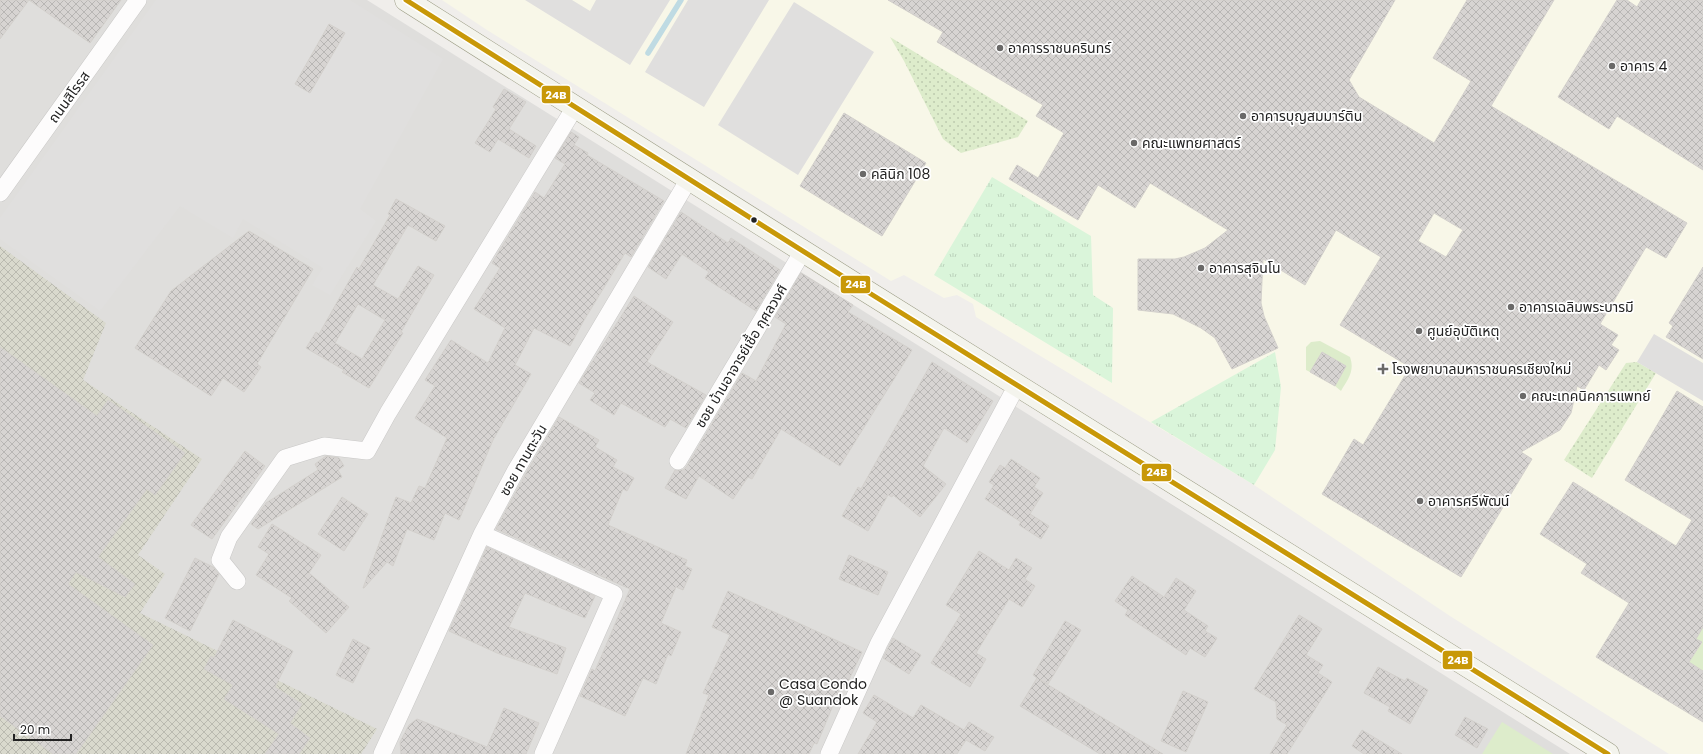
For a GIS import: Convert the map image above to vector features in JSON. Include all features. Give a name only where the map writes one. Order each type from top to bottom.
[{"type":"main road","points":[[406,0],[803,251],[1608,754]]},
{"type":"street","name":"ถนนสิโรรส","points":[[0,193],[138,0]]},
{"type":"street","points":[[237,581],[220,560],[233,531],[285,458],[324,446],[367,451],[388,413],[575,107]]},
{"type":"street","name":"ซอย ทานตะวัน","points":[[385,753],[482,534],[516,470],[689,179]]},
{"type":"street","name":"ซอย บ้านอาจารย์เชื้อ กุศลวงศ์","points":[[678,461],[803,251]]},
{"type":"street","points":[[829,754],[879,643],[1017,385]]},
{"type":"street","points":[[482,534],[614,594],[543,754]]},
{"type":"shaded area","points":[[0,0],[367,0],[1570,754],[0,754]]},
{"type":"shaded area","points":[[156,0],[350,0],[443,59],[360,209],[376,221],[330,295],[312,285],[323,268],[243,219],[233,238],[180,206],[100,311],[0,239],[0,218]]},
{"type":"shaded area","name":"โรงพยาบาลมหาราชนครเชียงใหม่","points":[[442,0],[1703,0],[1703,754],[1669,754],[1450,616],[1254,485],[976,317],[973,304],[957,295],[944,298],[904,275],[891,281],[487,30]]},
{"type":"shaded area","points":[[525,0],[572,0],[590,11],[596,0],[670,0],[630,65]]},
{"type":"shaded area","points":[[688,0],[769,0],[704,107],[645,72]]},
{"type":"shaded area","points":[[794,2],[874,52],[798,175],[718,125]]},
{"type":"shaded area","points":[[0,246],[106,323],[83,380],[202,459],[138,555],[165,574],[140,613],[377,729],[361,754],[0,754]]},
{"type":"shaded area","points":[[1654,334],[1703,363],[1703,401],[1637,362]]},
{"type":"green space","points":[[890,37],[1028,121],[1018,137],[961,153],[943,139],[904,61]]},
{"type":"green space","points":[[992,177],[1091,236],[1093,295],[1113,308],[1112,383],[934,275]]},
{"type":"green space","points":[[1320,341],[1350,357],[1352,367],[1351,371],[1341,391],[1335,386],[1346,366],[1322,352],[1310,372],[1306,370],[1306,347],[1311,342]]},
{"type":"green space","points":[[1275,352],[1281,387],[1275,450],[1254,485],[1151,422]]},
{"type":"green space","points":[[1637,362],[1656,373],[1592,478],[1564,460],[1626,363]]},
{"type":"green space","points":[[1703,627],[1703,671],[1689,662],[1702,643],[1690,635]]},
{"type":"green space","points":[[1502,722],[1553,754],[1482,754]]},
{"type":"building","points":[[0,0],[29,0],[0,39]]},
{"type":"building","points":[[29,0],[121,0],[90,43]]},
{"type":"building","points":[[888,0],[1395,0],[1349,80],[1359,97],[1434,143],[1471,81],[1433,58],[1467,0],[1554,0],[1491,106],[1687,223],[1666,258],[1646,247],[1600,324],[1618,335],[1611,345],[1619,350],[1606,370],[1599,365],[1584,390],[1577,386],[1571,413],[1560,430],[1521,452],[1532,459],[1461,577],[1322,494],[1354,439],[1363,445],[1410,367],[1340,325],[1381,257],[1336,230],[1305,285],[1263,259],[1261,303],[1264,316],[1278,348],[1232,369],[1215,338],[1201,328],[1173,314],[1138,310],[1138,259],[1175,259],[1184,257],[1205,248],[1228,230],[1150,183],[1135,208],[1098,185],[1078,220],[1009,179],[1017,165],[1038,178],[1064,133],[1036,116],[1043,105],[937,42],[943,32]],"holes":[[[1434,213],[1463,230],[1446,257],[1418,241]]]},
{"type":"building","points":[[1617,0],[1627,0],[1637,7],[1641,0],[1703,0],[1703,170],[1617,116],[1609,129],[1558,97]]},
{"type":"building","points":[[329,24],[345,33],[310,93],[295,84]]},
{"type":"building","points":[[504,89],[526,102],[509,129],[536,146],[529,158],[498,139],[490,152],[475,143],[496,109],[493,107]]},
{"type":"building","name":"คลินิก 108","points":[[844,113],[926,163],[882,236],[800,186]]},
{"type":"building","points":[[571,132],[579,137],[574,145],[588,153],[587,155],[664,201],[631,257],[625,253],[570,346],[534,328],[515,365],[531,374],[493,440],[459,520],[445,513],[434,540],[407,529],[393,566],[387,562],[363,588],[396,497],[411,503],[419,486],[425,488],[447,438],[415,418],[435,386],[425,380],[451,340],[488,363],[505,328],[474,309],[500,268],[492,263],[535,192],[544,198],[565,164],[555,158]]},
{"type":"building","points":[[396,199],[445,226],[436,241],[408,225],[373,285],[398,299],[418,266],[434,275],[401,332],[403,333],[369,388],[342,372],[344,370],[306,348],[316,332],[319,334],[357,267],[359,269],[390,215],[388,214]],"holes":[[[358,304],[385,320],[362,359],[335,343]]]},
{"type":"building","points":[[681,212],[728,243],[731,238],[780,270],[756,311],[705,278],[709,272],[682,254],[666,279],[648,267]]},
{"type":"building","points":[[249,231],[313,269],[257,364],[261,367],[244,392],[223,378],[211,396],[135,348],[171,291]]},
{"type":"building","points":[[1703,267],[1703,359],[1666,337],[1673,326],[1669,323]]},
{"type":"building","points":[[801,273],[853,305],[848,312],[912,350],[840,466],[781,429],[752,479],[748,477],[733,499],[699,476],[686,499],[665,488],[675,470],[683,470],[687,466],[742,373],[756,381],[786,324],[775,317]]},
{"type":"building","points":[[634,296],[673,322],[647,362],[706,395],[686,428],[670,419],[665,427],[621,403],[614,415],[590,400],[595,393],[579,383]]},
{"type":"building","points":[[0,347],[97,416],[108,400],[185,453],[155,495],[147,489],[98,557],[135,584],[125,597],[76,572],[68,584],[153,645],[76,754],[53,754],[0,716]]},
{"type":"building","points":[[1322,352],[1346,366],[1335,386],[1310,372]]},
{"type":"building","points":[[932,362],[993,401],[967,443],[944,428],[923,466],[946,484],[920,517],[893,495],[892,497],[888,495],[868,531],[842,516],[858,487],[861,489]]},
{"type":"building","points":[[1677,391],[1703,407],[1703,627],[1696,639],[1702,642],[1689,662],[1703,671],[1703,722],[1596,657],[1629,603],[1581,573],[1587,564],[1540,534],[1573,482],[1676,546],[1692,520],[1625,480]]},
{"type":"building","points":[[559,417],[599,440],[595,447],[617,460],[613,467],[634,478],[627,491],[623,489],[608,525],[687,560],[685,566],[692,569],[683,590],[676,587],[661,623],[681,632],[671,656],[668,654],[656,684],[643,678],[625,716],[580,696],[592,669],[595,671],[630,589],[496,529]]},
{"type":"building","points":[[245,451],[265,466],[212,539],[191,525]]},
{"type":"building","points":[[326,456],[339,458],[344,466],[338,470],[342,477],[258,529],[251,524],[266,503],[318,470],[315,464]]},
{"type":"building","points":[[1011,459],[1040,478],[1034,487],[1043,493],[1030,514],[1049,526],[1041,539],[1019,525],[1021,522],[985,499],[994,485],[989,482],[1000,465],[1005,468]]},
{"type":"building","points":[[342,497],[368,514],[344,551],[318,534]]},
{"type":"building","points":[[272,524],[321,555],[309,573],[349,607],[326,633],[289,601],[292,598],[256,575],[269,554],[258,547]]},
{"type":"building","points":[[487,547],[595,596],[585,618],[525,593],[509,627],[566,648],[557,674],[497,653],[449,631]]},
{"type":"building","points":[[979,551],[1009,570],[1016,558],[1032,568],[1025,579],[1035,586],[1022,607],[1009,599],[976,653],[986,659],[970,687],[931,663],[961,614],[946,605]]},
{"type":"building","points":[[849,555],[888,572],[878,595],[839,579]]},
{"type":"building","points":[[195,558],[213,567],[219,574],[190,631],[165,618]]},
{"type":"building","points":[[1132,576],[1164,597],[1176,578],[1196,591],[1184,610],[1208,626],[1205,631],[1217,638],[1205,657],[1190,648],[1186,655],[1125,615],[1128,610],[1115,601]]},
{"type":"building","points":[[728,591],[862,652],[845,688],[841,686],[817,744],[814,743],[809,754],[686,754],[709,695],[703,693],[730,635],[712,627]]},
{"type":"building","points":[[1299,615],[1322,629],[1306,655],[1323,665],[1318,673],[1332,682],[1287,754],[1270,754],[1287,725],[1277,719],[1276,702],[1254,689]]},
{"type":"building","points":[[233,620],[293,651],[275,687],[302,704],[290,723],[310,738],[299,754],[265,754],[279,734],[224,699],[233,685],[204,669],[211,656],[214,658]]},
{"type":"building","points":[[1065,621],[1081,630],[1048,684],[1040,680],[1163,754],[1100,754],[1020,706],[1037,678],[1033,675]]},
{"type":"building","points":[[893,638],[921,655],[909,674],[883,658]]},
{"type":"building","points":[[353,639],[370,648],[353,683],[336,675]]},
{"type":"building","points":[[1378,667],[1405,681],[1407,678],[1428,690],[1410,724],[1388,711],[1390,707],[1364,693]]},
{"type":"building","points":[[1183,691],[1208,702],[1186,752],[1161,741]]},
{"type":"building","points":[[874,695],[913,718],[921,705],[964,730],[969,722],[994,737],[985,751],[966,740],[957,754],[858,754],[877,722],[863,713]]},
{"type":"building","points":[[504,708],[539,723],[526,754],[401,754],[400,742],[409,725],[417,719],[487,747]]},
{"type":"building","points":[[1465,717],[1488,729],[1477,748],[1455,735]]},
{"type":"building","points":[[1362,730],[1402,754],[1364,754],[1352,746]]},
{"type":"waterway","points":[[648,53],[681,0]]},
{"type":"transit line","name":"24B","points":[[406,0],[855,284],[1608,754]]},
{"type":"place","name":"อาคารราชนครินทร์","points":[[1000,48]]},
{"type":"place","name":"อาคาร 4","points":[[1612,66]]},
{"type":"place","name":"อาคารบุญสมมาร์ติน","points":[[1243,116]]},
{"type":"place","name":"คณะแพทยศาสตร์","points":[[1134,143]]},
{"type":"place","name":"คลินิก 108","points":[[863,174]]},
{"type":"place","name":"อาคารสุจินโน","points":[[1201,268]]},
{"type":"place","name":"อาคารเฉลิมพระบารมี","points":[[1511,307]]},
{"type":"place","name":"ศูนย์อุบัติเหตุ","points":[[1419,331]]},
{"type":"place","name":"โรงพยาบาลมหาราชนครเชียงใหม่","points":[[1383,369]]},
{"type":"place","name":"คณะเทคนิคการแพทย์","points":[[1523,396]]},
{"type":"place","name":"อาคารศรีพัฒน์","points":[[1420,501]]},
{"type":"place","name":"Casa Condo @ Suandok","points":[[771,692]]}]
